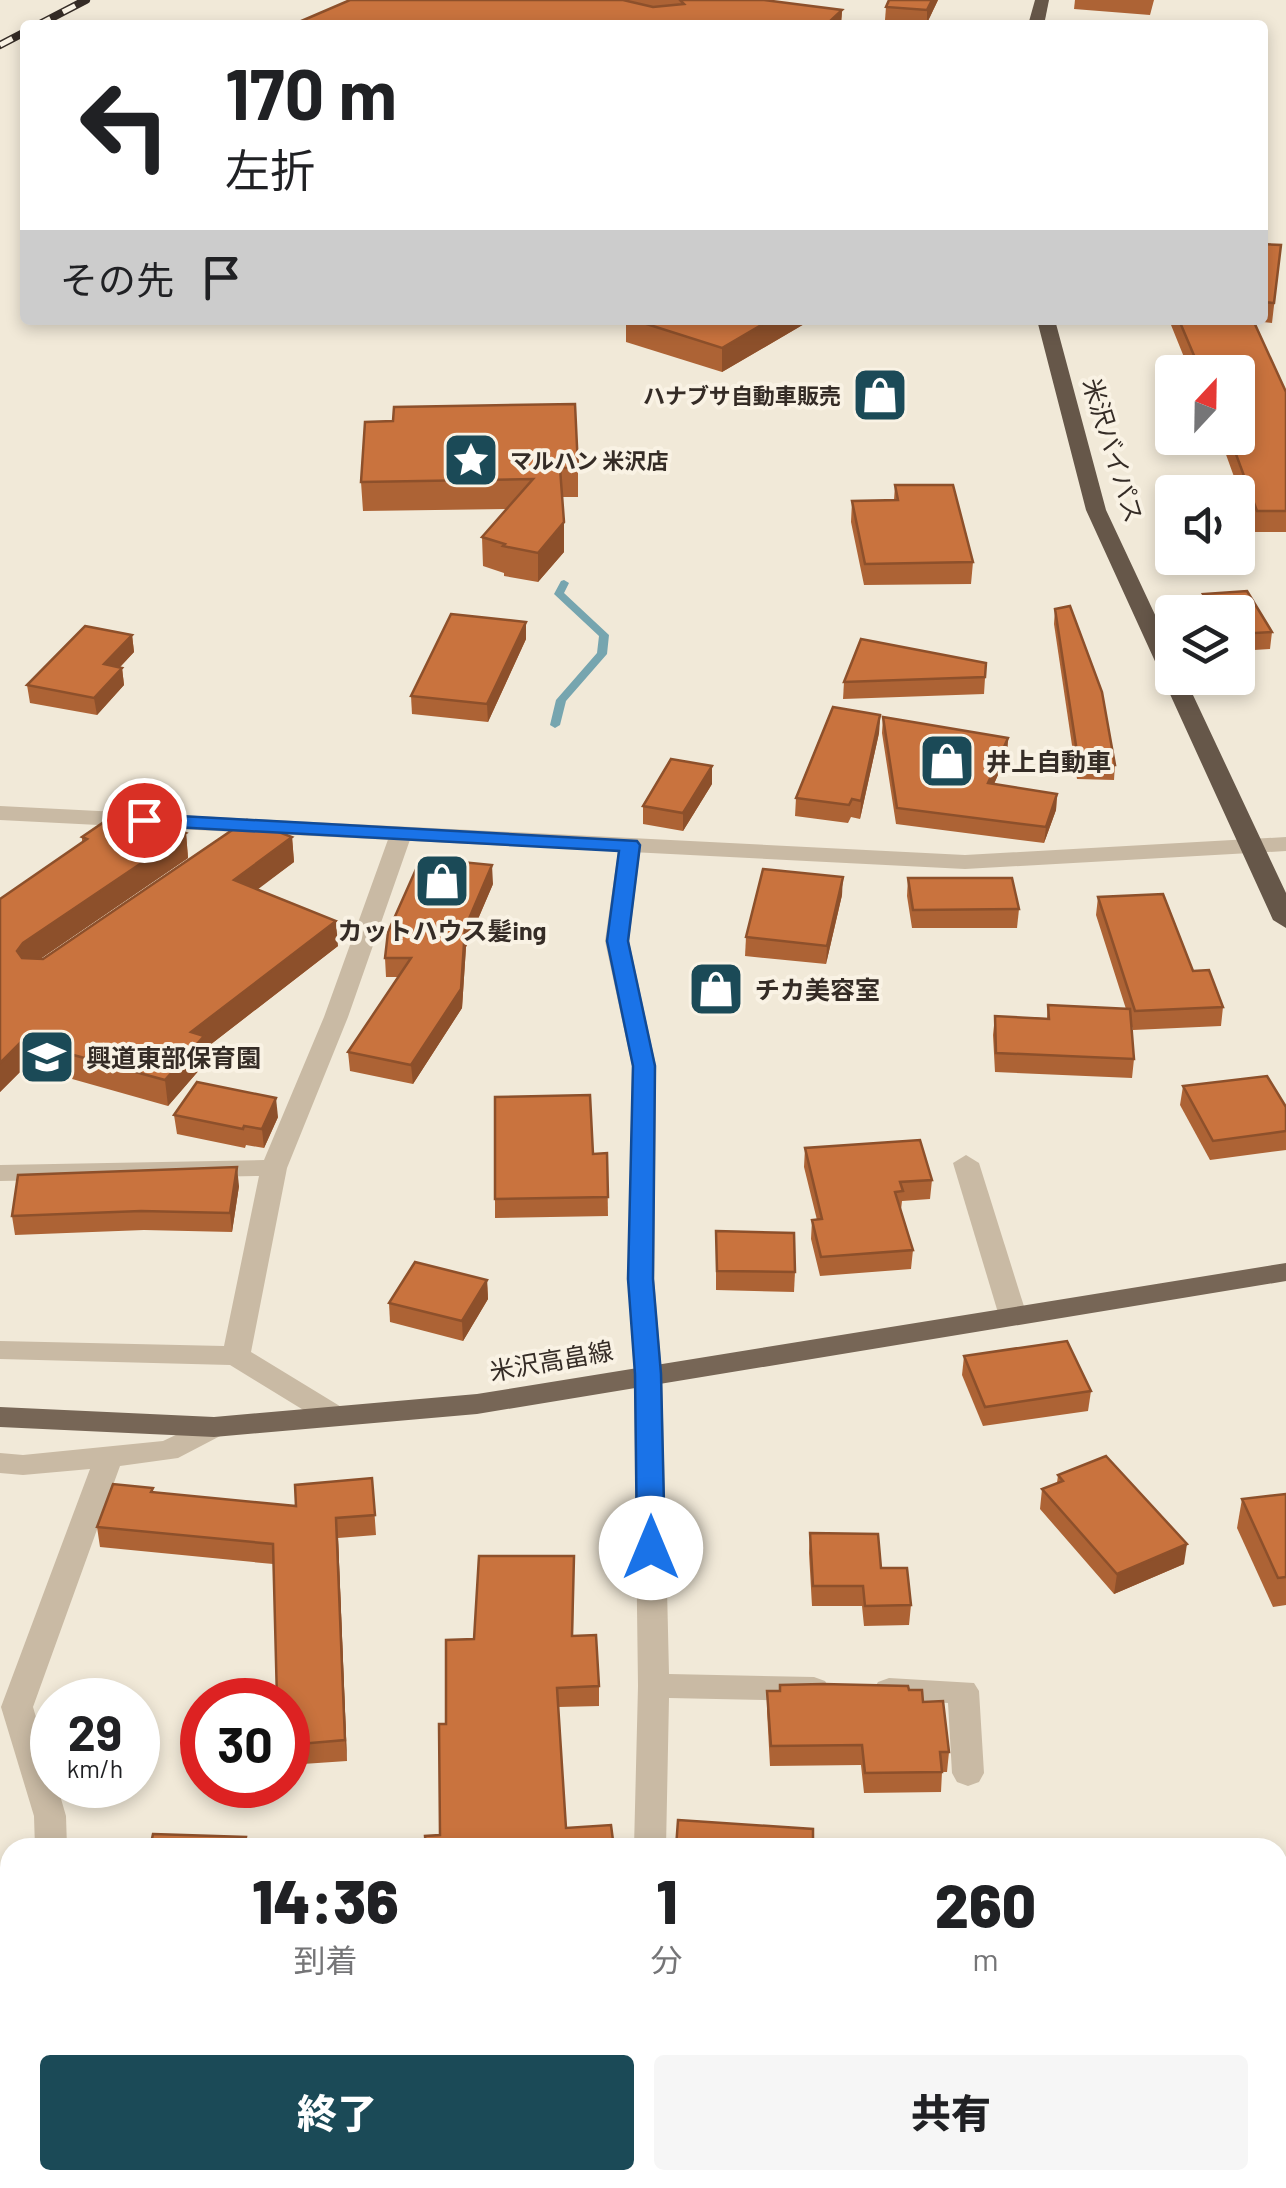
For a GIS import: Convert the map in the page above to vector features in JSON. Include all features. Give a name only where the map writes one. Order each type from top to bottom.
[{"type":"highway","name":"米沢バイパス","points":[[1047,325],[1096,510],[1286,920]]},
{"type":"main road","name":"米沢高畠線","points":[[0,1417],[214,1427],[477,1404],[1286,1272]]},
{"type":"street","points":[[0,813],[965,862],[1286,844]]},
{"type":"street","points":[[221,847],[252,826]]},
{"type":"street","points":[[236,1356],[274,1168],[336,1017],[401,834]]},
{"type":"street","points":[[630,845],[618,941],[644,1066],[641,1279],[648,1374],[654,1686],[650,1838]]},
{"type":"street","points":[[966,1163],[1013,1316]]},
{"type":"street","points":[[0,1173],[274,1168]]},
{"type":"street","points":[[0,1350],[236,1356],[333,1415]]},
{"type":"street","points":[[0,1463],[168,1451],[214,1427]]},
{"type":"street","points":[[51,1838],[50,1816],[17,1706],[109,1456]]},
{"type":"street","points":[[654,1686],[963,1692],[968,1773]]},
{"type":"building","points":[[350,0],[623,0],[653,7],[684,4],[680,0],[764,0],[842,10],[831,20],[304,20]]},
{"type":"building","points":[[889,0],[932,0],[927,10],[886,7]]},
{"type":"building","points":[[1268,244],[1281,245],[1274,303],[1268,302]]},
{"type":"building","points":[[650,325],[761,325],[722,348]]},
{"type":"building","points":[[1181,325],[1255,325],[1286,392],[1286,511],[1257,511],[1255,475],[1244,475],[1236,455],[1255,455],[1255,355],[1194,355]]},
{"type":"building","points":[[575,404],[578,468],[560,468],[564,522],[538,553],[482,537],[533,479],[361,482],[365,422],[393,421],[394,407]]},
{"type":"building","points":[[895,485],[953,485],[973,562],[865,564],[852,501],[898,500]]},
{"type":"building","points":[[1247,591],[1249,595],[1204,595]]},
{"type":"building","points":[[1255,604],[1272,632],[1255,633]]},
{"type":"building","points":[[1070,606],[1102,692],[1115,765],[1079,765],[1055,609]]},
{"type":"building","points":[[451,614],[526,622],[487,704],[411,696]]},
{"type":"building","points":[[85,626],[132,635],[104,664],[122,668],[94,698],[27,685]]},
{"type":"building","points":[[861,639],[986,663],[985,677],[844,682]]},
{"type":"building","points":[[833,707],[880,715],[861,801],[852,799],[849,805],[796,798]]},
{"type":"building","points":[[883,717],[1008,738],[988,783],[1057,794],[1046,827],[897,808]]},
{"type":"building","points":[[671,759],[712,766],[683,813],[643,806]]},
{"type":"building","points":[[123,809],[186,833],[23,943],[17,951],[22,958],[43,959],[247,820],[292,837],[234,880],[336,921],[191,1032],[204,1036],[165,1080],[22,1041],[0,1063],[0,899]]},
{"type":"building","points":[[421,858],[492,865],[465,928],[461,989],[411,1065],[348,1052],[411,958],[385,958],[388,932]]},
{"type":"building","points":[[763,869],[843,877],[827,946],[746,937]]},
{"type":"building","points":[[908,878],[1012,878],[1019,909],[913,910]]},
{"type":"building","points":[[1163,894],[1193,971],[1209,970],[1223,1007],[1135,1011],[1098,897]]},
{"type":"building","points":[[1048,1005],[1130,1009],[1134,1059],[996,1053],[995,1016],[1049,1019]]},
{"type":"building","points":[[1267,1076],[1286,1107],[1286,1131],[1213,1141],[1183,1086]]},
{"type":"building","points":[[197,1082],[276,1098],[262,1129],[174,1115]]},
{"type":"building","points":[[590,1095],[593,1154],[607,1153],[608,1197],[495,1199],[495,1097]]},
{"type":"building","points":[[920,1140],[932,1180],[900,1182],[903,1191],[895,1192],[913,1250],[821,1257],[812,1220],[822,1219],[805,1148]]},
{"type":"building","points":[[237,1167],[230,1213],[141,1211],[12,1216],[18,1175]]},
{"type":"building","points":[[716,1231],[794,1233],[795,1272],[717,1271]]},
{"type":"building","points":[[415,1262],[487,1280],[462,1321],[389,1303]]},
{"type":"building","points":[[1067,1341],[1091,1391],[985,1407],[964,1356]]},
{"type":"building","points":[[1106,1456],[1187,1544],[1117,1574],[1042,1489],[1063,1481],[1058,1475]]},
{"type":"building","points":[[372,1478],[375,1515],[336,1518],[345,1740],[310,1743],[310,1678],[276,1678],[273,1544],[97,1527],[113,1484],[153,1488],[151,1492],[296,1506],[295,1485]]},
{"type":"building","points":[[1286,1494],[1286,1577],[1278,1578],[1242,1499]]},
{"type":"building","points":[[810,1533],[878,1534],[881,1568],[907,1568],[911,1605],[865,1606],[863,1586],[813,1586]]},
{"type":"building","points":[[479,1556],[574,1556],[572,1636],[596,1635],[599,1686],[557,1688],[566,1828],[611,1825],[613,1838],[425,1838],[440,1835],[439,1724],[446,1724],[446,1640],[474,1639]]},
{"type":"building","points":[[780,1685],[908,1686],[909,1690],[922,1690],[923,1702],[943,1701],[949,1752],[940,1752],[942,1772],[865,1773],[862,1745],[771,1746],[767,1691],[780,1691]]},
{"type":"building","points":[[678,1820],[813,1829],[813,1838],[677,1838]]},
{"type":"building","points":[[153,1834],[246,1837],[246,1838],[152,1838]]},
{"type":"waterway","points":[[555,725],[561,700],[602,654],[604,635],[559,594],[564,583]]},
{"type":"railway","points":[[48,20],[86,0]]},
{"type":"railway","points":[[0,45],[20,35]]},
{"type":"place","name":"ハナブサ自動車販売","points":[[880,395]]},
{"type":"place","name":"マルハン 米沢店","points":[[471,460]]},
{"type":"place","name":"井上自動車","points":[[947,761]]},
{"type":"place","name":"カットハウス髪ing","points":[[442,881]]},
{"type":"place","name":"チカ美容室","points":[[716,989]]},
{"type":"place","name":"興道東部保育園","points":[[47,1057]]},
{"type":"route","points":[[144,820],[630,845],[618,941],[644,1066],[641,1279],[648,1374],[651,1548]]}]
